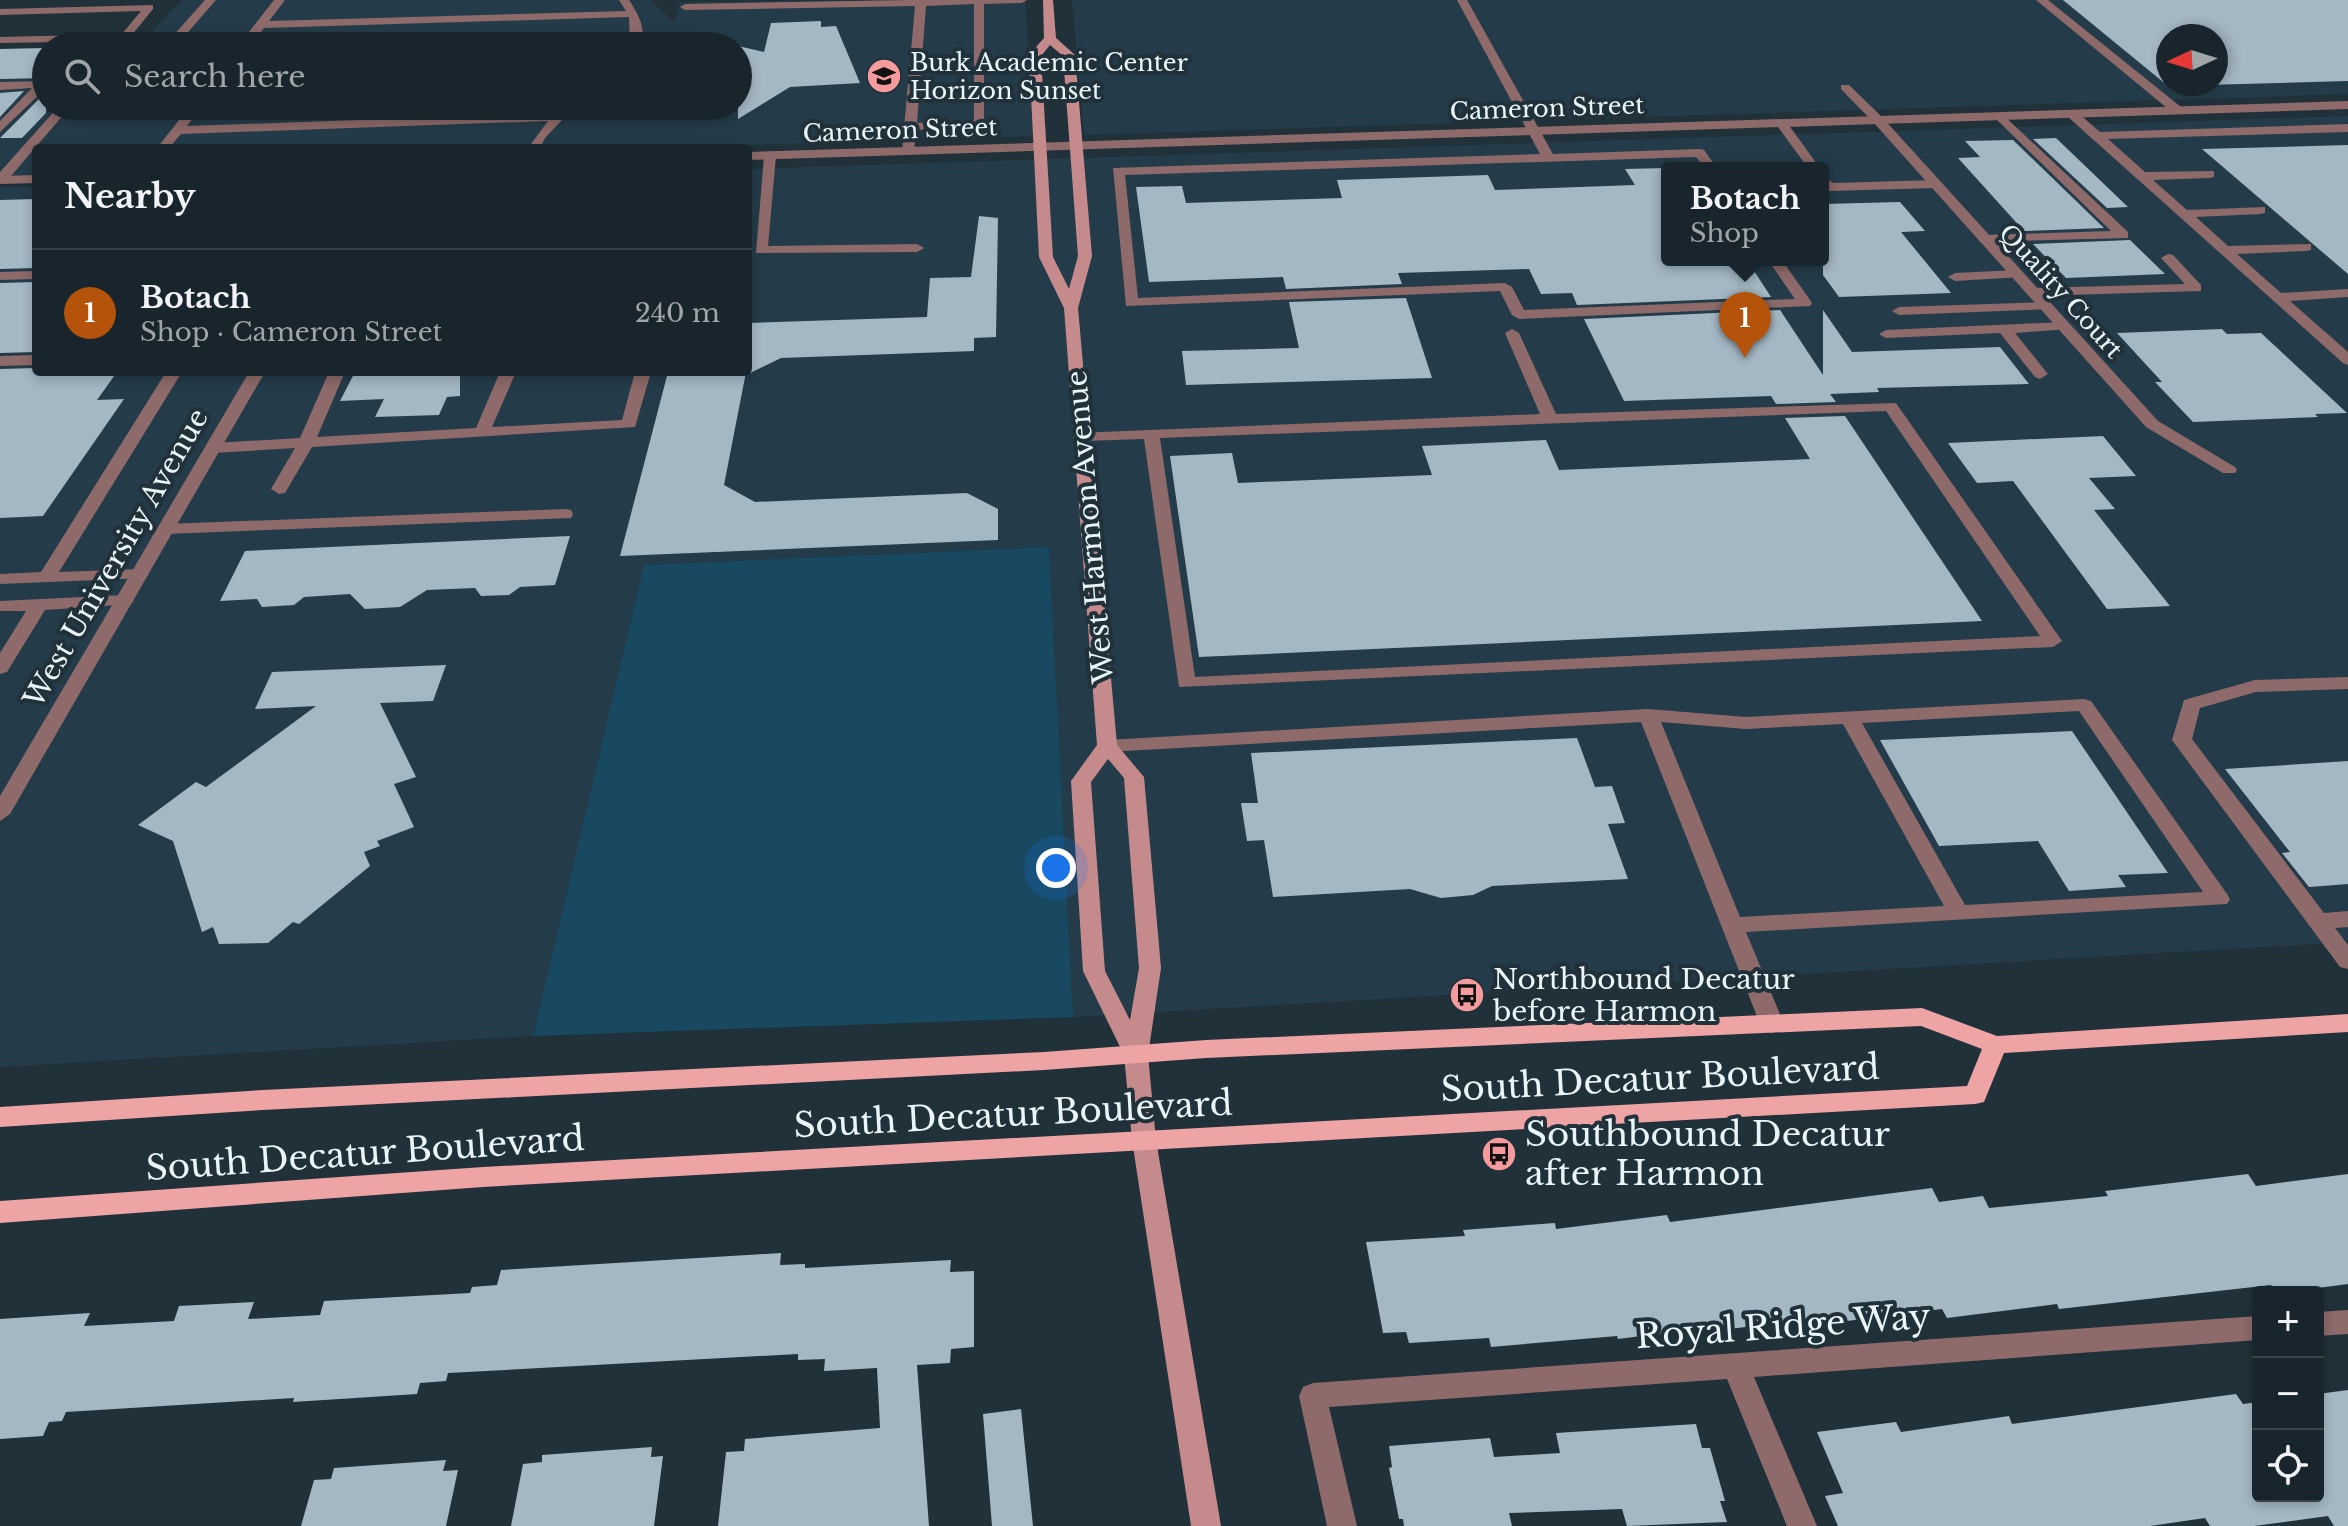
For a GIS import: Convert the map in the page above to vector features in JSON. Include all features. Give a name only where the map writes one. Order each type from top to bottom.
[{"type":"main road","name":"West Harmon Avenue","points":[[1048,0],[1050,39],[1035,55],[1046,257],[1071,308]]},
{"type":"main road","name":"West Harmon Avenue","points":[[1050,39],[1069,55],[1085,256],[1071,308],[1107,746]]},
{"type":"main road","points":[[1136,1055],[1094,971],[1081,781],[1107,746],[1134,777],[1150,968],[1136,1055],[1144,1140],[1206,1526]]},
{"type":"main road","name":"South Decatur Boulevard","points":[[0,1117],[263,1100],[1922,1017],[1996,1045],[2348,1023]]},
{"type":"main road","name":"South Decatur Boulevard","points":[[0,1212],[483,1177],[1975,1095],[1996,1045]]},
{"type":"street","points":[[182,32],[211,0]]},
{"type":"street","points":[[255,32],[280,0]]},
{"type":"street","points":[[624,0],[635,14],[639,32]]},
{"type":"street","points":[[685,7],[1022,0]]},
{"type":"street","points":[[1462,0],[1548,157]]},
{"type":"street","points":[[2041,0],[2177,110]]},
{"type":"street","points":[[910,127],[980,123],[979,1]]},
{"type":"street","points":[[908,151],[921,3]]},
{"type":"street","points":[[0,12],[149,7],[129,32]]},
{"type":"street","points":[[261,25],[635,14]]},
{"type":"street","points":[[0,40],[32,41]]},
{"type":"street","points":[[0,86],[32,85]]},
{"type":"street","name":"Quality Court","points":[[1845,87],[2152,424],[2229,470]]},
{"type":"street","points":[[0,128],[32,95]]},
{"type":"street","name":"Cameron Street","points":[[752,156],[2348,105]]},
{"type":"street","points":[[2072,114],[2348,360]]},
{"type":"street","points":[[1985,239],[2123,235],[2000,116]]},
{"type":"street","points":[[0,180],[53,120]]},
{"type":"street","points":[[166,144],[184,120]]},
{"type":"street","points":[[176,130],[468,120]]},
{"type":"street","points":[[536,144],[553,120]]},
{"type":"street","points":[[1781,123],[1810,162]]},
{"type":"street","points":[[2097,136],[2348,128]]},
{"type":"street","points":[[1251,139],[1255,166]]},
{"type":"street","points":[[1707,162],[1700,153],[1118,171],[1131,303],[1505,287],[1519,315],[1805,303],[1779,266]]},
{"type":"street","points":[[770,156],[761,250],[917,248]]},
{"type":"street","points":[[2142,176],[2209,174]]},
{"type":"street","points":[[0,180],[32,179]]},
{"type":"street","points":[[1829,187],[1936,184]]},
{"type":"street","points":[[2184,214],[2260,210]]},
{"type":"street","points":[[2225,250],[2306,247]]},
{"type":"street","points":[[2033,292],[2196,288],[2168,258]]},
{"type":"street","points":[[1955,277],[2017,274]]},
{"type":"street","points":[[0,276],[32,275]]},
{"type":"street","points":[[2277,297],[2348,293]]},
{"type":"street","points":[[1899,311],[2045,306]]},
{"type":"street","points":[[1886,334],[2064,326]]},
{"type":"street","points":[[2004,329],[2040,374]]},
{"type":"street","points":[[1512,333],[1550,418]]},
{"type":"street","points":[[2326,341],[2348,340]]},
{"type":"street","points":[[0,361],[32,360]]},
{"type":"street","points":[[46,578],[172,376]]},
{"type":"street","name":"West University Avenue","points":[[0,814],[255,376]]},
{"type":"street","points":[[279,489],[306,443],[335,376]]},
{"type":"street","points":[[482,432],[506,376]]},
{"type":"street","points":[[213,448],[629,424],[642,376]]},
{"type":"street","points":[[1083,436],[1890,406],[2053,641],[1186,683],[1151,434]]},
{"type":"street","points":[[166,529],[565,514]]},
{"type":"street","points":[[0,579],[140,574]]},
{"type":"street","points":[[0,606],[125,600]]},
{"type":"street","points":[[0,668],[39,605]]},
{"type":"street","points":[[2348,683],[2255,686],[2191,704],[2182,740],[2348,961]]},
{"type":"street","points":[[1107,746],[1648,715],[1746,723],[2084,705],[2219,899],[1733,925]]},
{"type":"street","points":[[1648,715],[1772,1024]]},
{"type":"street","points":[[1849,717],[1958,911]]},
{"type":"street","points":[[2317,921],[2348,919]]},
{"type":"street","points":[[2324,1324],[2348,1322]]},
{"type":"street","name":"Royal Ridge Way","points":[[1342,1526],[1313,1396],[2252,1328]]},
{"type":"street","points":[[1735,1365],[1802,1526]]},
{"type":"shaded area","points":[[182,0],[651,0],[674,22],[680,2],[1025,0],[1034,136],[752,145],[32,144],[32,179],[0,180],[0,49],[32,48],[32,120],[752,120],[752,32],[151,32]]},
{"type":"shaded area","points":[[1072,0],[2348,0],[2348,94],[1084,135]]},
{"type":"shaded area","points":[[2348,116],[2348,942],[1073,1017],[1049,547],[644,565],[533,1036],[0,1067],[0,187],[32,187],[32,376],[752,376],[752,169]]},
{"type":"shaded area","points":[[1049,547],[1073,1017],[533,1036],[644,565]]},
{"type":"building","points":[[2063,0],[2348,0],[2348,81],[2228,84],[2228,24],[2156,24],[2156,76]]},
{"type":"building","points":[[821,21],[821,27],[836,26],[860,83],[790,87],[752,110],[752,49],[764,52],[771,23]]},
{"type":"building","points":[[32,48],[32,78],[0,79],[0,49]]},
{"type":"building","points":[[24,91],[0,117],[0,93]]},
{"type":"building","points":[[32,106],[32,120],[39,120],[22,138],[0,138]]},
{"type":"building","points":[[2056,138],[2128,207],[2107,208],[2033,139]]},
{"type":"building","points":[[2013,140],[2104,228],[2024,231],[1958,158],[1980,157],[1965,141]]},
{"type":"building","points":[[2348,145],[2348,274],[2202,149]]},
{"type":"building","points":[[1661,168],[1661,266],[1751,266],[1771,297],[1577,305],[1572,293],[1541,294],[1529,269],[1398,273],[1402,284],[1286,289],[1283,277],[1149,282],[1136,187],[1182,186],[1186,203],[1342,198],[1337,180],[1488,175],[1495,190],[1635,185],[1625,169]]},
{"type":"building","points":[[32,199],[32,268],[0,269],[0,200]]},
{"type":"building","points":[[1900,202],[1925,231],[1901,232],[1951,293],[1839,297],[1823,275],[1823,266],[1829,266],[1829,204]]},
{"type":"building","points":[[979,216],[998,218],[996,337],[974,338],[974,351],[781,358],[752,372],[752,323],[927,317],[930,278],[971,277]]},
{"type":"building","points":[[2130,240],[2165,274],[2066,278],[2033,244]]},
{"type":"building","points":[[32,282],[32,352],[0,353],[0,283]]},
{"type":"building","points":[[1406,298],[1432,378],[1186,385],[1182,351],[1299,348],[1289,302]]},
{"type":"building","points":[[1780,310],[1823,375],[1823,310],[1852,352],[2000,347],[2029,384],[1877,388],[1879,392],[1830,394],[1836,402],[1776,404],[1771,396],[1624,401],[1584,319]]},
{"type":"building","points":[[2222,329],[2227,334],[2261,333],[2347,413],[2193,422],[2155,382],[2162,382],[2117,333]]},
{"type":"building","points":[[32,368],[32,376],[114,376],[97,400],[124,399],[43,516],[0,518],[0,369]]},
{"type":"building","points":[[353,376],[460,376],[460,396],[447,397],[439,415],[375,417],[384,399],[340,401]]},
{"type":"building","points":[[667,376],[745,376],[724,485],[755,502],[967,493],[998,509],[998,540],[620,556]]},
{"type":"building","points":[[1845,416],[1982,621],[1199,657],[1170,456],[1232,453],[1238,483],[1432,475],[1422,446],[1546,440],[1559,470],[1810,459],[1785,418]]},
{"type":"building","points":[[2103,436],[2136,476],[2089,478],[2115,509],[2094,510],[2170,606],[2107,609],[2013,481],[1977,483],[1948,443]]},
{"type":"building","points":[[570,536],[555,585],[520,587],[509,595],[481,596],[475,588],[427,590],[400,607],[365,609],[350,594],[304,597],[294,605],[262,607],[257,599],[220,601],[245,551]]},
{"type":"building","points":[[446,665],[433,701],[380,703],[416,777],[394,784],[414,827],[377,841],[380,846],[364,852],[370,866],[299,924],[293,922],[268,943],[219,944],[213,927],[202,932],[173,841],[138,825],[196,782],[206,787],[316,706],[255,709],[272,672]]},
{"type":"building","points":[[2072,731],[2168,873],[2118,875],[2126,887],[2069,891],[2038,841],[1939,846],[1880,740]]},
{"type":"building","points":[[1577,738],[1595,787],[1612,786],[1625,823],[1608,824],[1628,879],[1492,886],[1473,895],[1441,898],[1410,889],[1273,897],[1264,840],[1247,841],[1241,803],[1258,803],[1251,753]]},
{"type":"building","points":[[2348,761],[2348,884],[2309,887],[2282,853],[2290,852],[2225,769]]},
{"type":"building","points":[[2248,1174],[2256,1186],[2348,1174],[2348,1284],[2324,1287],[2252,1286],[2059,1309],[2057,1304],[1947,1318],[1942,1309],[1839,1322],[1837,1316],[1729,1329],[1727,1325],[1618,1339],[1617,1336],[1491,1347],[1489,1338],[1409,1343],[1406,1332],[1383,1333],[1366,1242],[1465,1236],[1463,1230],[1555,1223],[1556,1229],[1667,1215],[1670,1222],[1932,1188],[1939,1202],[1983,1196],[1989,1208],[2108,1196],[2105,1191]]},
{"type":"building","points":[[781,1253],[780,1265],[805,1264],[805,1268],[951,1260],[950,1272],[974,1271],[974,1347],[951,1349],[950,1363],[917,1365],[929,1526],[718,1526],[726,1452],[744,1451],[745,1439],[880,1428],[877,1368],[824,1371],[825,1359],[798,1360],[798,1354],[448,1373],[446,1381],[420,1383],[417,1394],[66,1412],[62,1421],[49,1422],[43,1436],[0,1439],[0,1319],[90,1313],[84,1326],[174,1321],[179,1306],[254,1302],[248,1319],[320,1315],[324,1301],[470,1293],[472,1287],[497,1285],[501,1270]]},
{"type":"building","points":[[2348,1390],[2348,1526],[2334,1526],[2328,1516],[2254,1526],[2210,1526],[2205,1518],[2150,1526],[1838,1526],[1825,1496],[1843,1493],[1817,1432],[1896,1422],[1901,1432],[2009,1416],[2012,1424],[2236,1394],[2243,1404],[2252,1403],[2252,1502],[2324,1502],[2324,1393]]},
{"type":"building","points":[[1021,1409],[1033,1526],[992,1526],[983,1414]]},
{"type":"building","points":[[1696,1424],[1702,1448],[1710,1448],[1725,1501],[1720,1501],[1727,1522],[1627,1526],[1622,1509],[1509,1513],[1512,1526],[1404,1526],[1403,1519],[1399,1519],[1389,1468],[1392,1467],[1389,1446],[1490,1438],[1494,1457],[1560,1453],[1556,1433]]},
{"type":"building","points":[[652,1447],[651,1457],[663,1456],[654,1526],[511,1526],[523,1464],[542,1462],[542,1455]]},
{"type":"building","points":[[446,1460],[443,1471],[458,1470],[446,1526],[301,1526],[314,1480],[331,1479],[334,1468]]},
{"type":"place","name":"Burk Academic Center Horizon Sunset","points":[[884,76]]},
{"type":"place","name":"Botach","points":[[1745,358]]},
{"type":"place","name":"Northbound Decatur before Harmon","points":[[1467,995]]},
{"type":"place","name":"Southbound Decatur after Harmon","points":[[1499,1154]]}]
